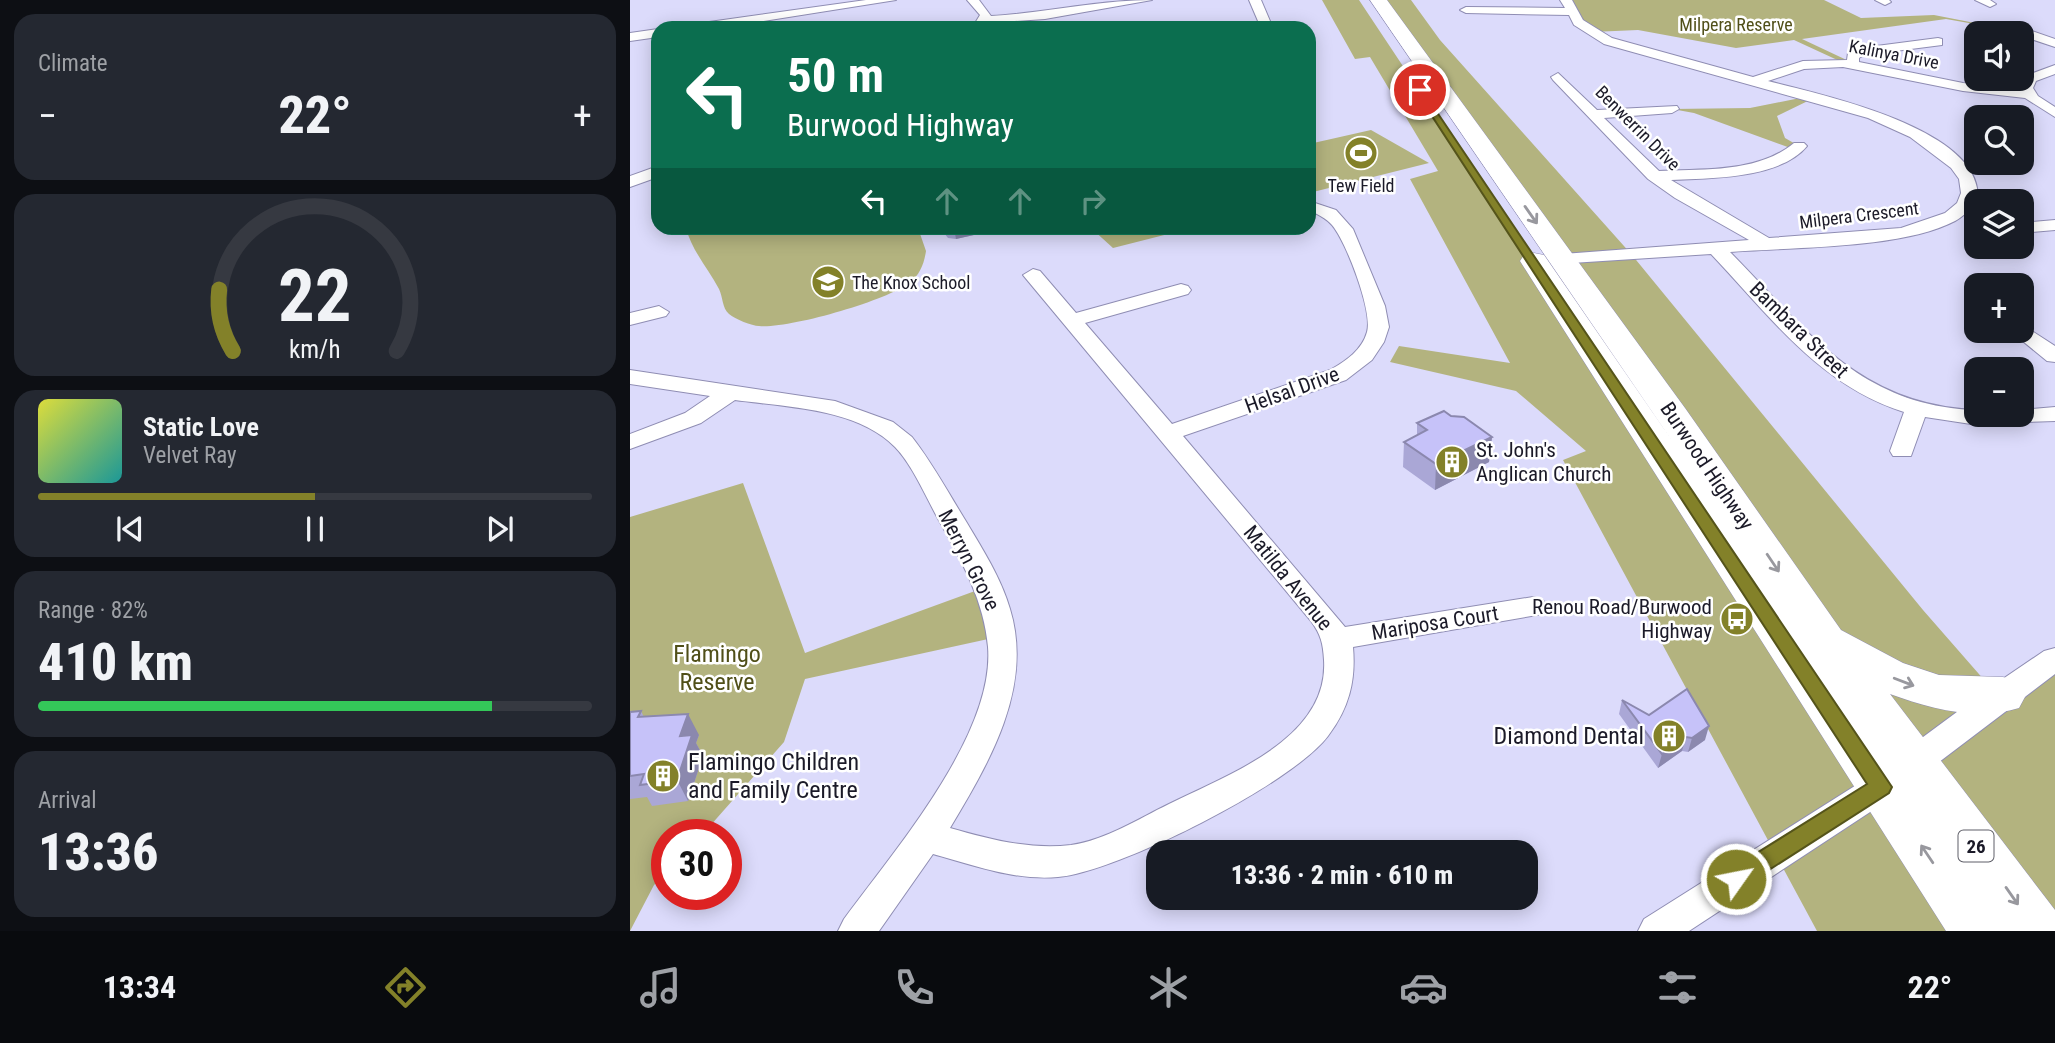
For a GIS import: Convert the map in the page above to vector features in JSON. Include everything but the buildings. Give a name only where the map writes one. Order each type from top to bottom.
[{"type":"highway","name":"Burwood Highway","points":[[1359,0],[1898,774],[2037,931]]},
{"type":"highway","name":"Burwood Highway","points":[[1378,0],[1674,415],[1823,638],[1898,774],[1978,931]]},
{"type":"highway","points":[[1823,638],[1887,675],[1937,693],[2003,695]]},
{"type":"street","points":[[743,21],[890,0]]},
{"type":"street","points":[[972,0],[984,10],[982,21]]},
{"type":"street","points":[[1005,21],[1146,0]]},
{"type":"street","points":[[1255,0],[1264,21]]},
{"type":"street","points":[[1466,10],[1568,6],[1583,26],[1608,41],[1896,123],[1939,148],[1962,167],[1971,183],[1970,199],[1955,214],[1964,217]]},
{"type":"street","points":[[756,8],[764,18]]},
{"type":"street","points":[[789,15],[794,21]]},
{"type":"street","points":[[630,37],[651,34]]},
{"type":"street","points":[[2034,36],[2055,43]]},
{"type":"street","points":[[1853,64],[1853,56],[1861,52],[1938,42]]},
{"type":"street","name":"Kalinya Drive","points":[[1754,81],[1803,65],[1853,64],[1963,87],[2028,94]]},
{"type":"street","points":[[2055,69],[2031,79],[2026,88],[2028,94],[2055,113]]},
{"type":"street","name":"Benwerrin Drive","points":[[1558,76],[1657,177],[1689,200],[1747,230],[1766,244]]},
{"type":"street","points":[[1596,114],[1672,109]]},
{"type":"street","points":[[1657,177],[1761,165],[1791,154],[1799,146]]},
{"type":"street","points":[[630,181],[651,174]]},
{"type":"street","name":"Helsal Drive","points":[[1168,433],[1329,379],[1348,369],[1374,342],[1379,322],[1346,232],[1334,217],[1316,207]]},
{"type":"street","name":"Milpera Crescent","points":[[1563,260],[1901,233],[1926,227],[1955,214]]},
{"type":"street","points":[[2034,227],[2055,225]]},
{"type":"street","name":"Bambara Street","points":[[1717,248],[1829,365],[1874,393],[1916,408],[1984,419],[2055,414]]},
{"type":"street","name":"Matilda Avenue","points":[[923,836],[1027,862],[1075,860],[1129,840],[1248,781],[1294,750],[1317,729],[1332,697],[1339,669],[1337,639],[1321,614],[1033,275]]},
{"type":"street","points":[[1070,321],[1181,290]]},
{"type":"street","points":[[630,319],[659,312]]},
{"type":"street","points":[[2034,340],[2055,356]]},
{"type":"street","name":"Merryn Grove","points":[[630,377],[835,408],[873,421],[896,435],[913,454],[996,610],[1003,650],[997,702],[973,759],[857,931]]},
{"type":"street","points":[[630,442],[693,418],[731,391]]},
{"type":"street","points":[[1902,452],[1916,408]]},
{"type":"street","name":"Mariposa Court","points":[[1337,639],[1533,607]]},
{"type":"street","points":[[1657,931],[1898,774],[2055,659]]},
{"type":"green space","points":[[1322,0],[1359,0],[1978,931],[1817,931],[1563,460],[1586,451],[1516,391],[1390,362],[1399,346],[1510,363],[1410,179],[1438,171],[1370,57],[1355,59]]},
{"type":"green space","points":[[1378,0],[1411,0],[1440,40],[1632,255],[1923,610],[1999,697],[2055,659],[2055,931]]},
{"type":"green space","name":"Milpera Reserve","points":[[1566,0],[1824,0],[1861,18],[1934,15],[1965,21],[1946,19],[1802,39],[1853,63],[1846,64],[1794,40],[1736,48],[1638,30],[1592,32]]},
{"type":"green space","points":[[1816,97],[1777,116],[1785,138],[1799,146],[1796,150],[1694,113],[1672,109],[1750,108]]},
{"type":"green space","name":"Tew Field","points":[[1371,130],[1429,163],[1316,191],[1316,142]]},
{"type":"green space","points":[[920,235],[926,251],[923,265],[916,276],[909,283],[880,298],[813,318],[759,326],[739,320],[727,312],[719,289],[689,236]]},
{"type":"green space","points":[[1099,235],[1164,235],[1113,248]]},
{"type":"green space","name":"Flamingo Reserve","points":[[743,483],[805,653],[986,587],[1002,636],[805,679],[784,742],[716,819],[651,819],[651,891],[630,931],[630,517]]},
{"type":"place","name":"Tew Field","points":[[1361,153]]},
{"type":"place","name":"The Knox School","points":[[828,282]]},
{"type":"place","name":"St. John's Anglican Church","points":[[1452,462]]},
{"type":"place","name":"Renou Road/Burwood Highway","points":[[1737,619]]},
{"type":"place","name":"Diamond Dental","points":[[1669,736]]},
{"type":"place","name":"Flamingo Children and Family Centre","points":[[663,776]]},
{"type":"route","points":[[1420,90],[1881,787],[1736,879]]}]
